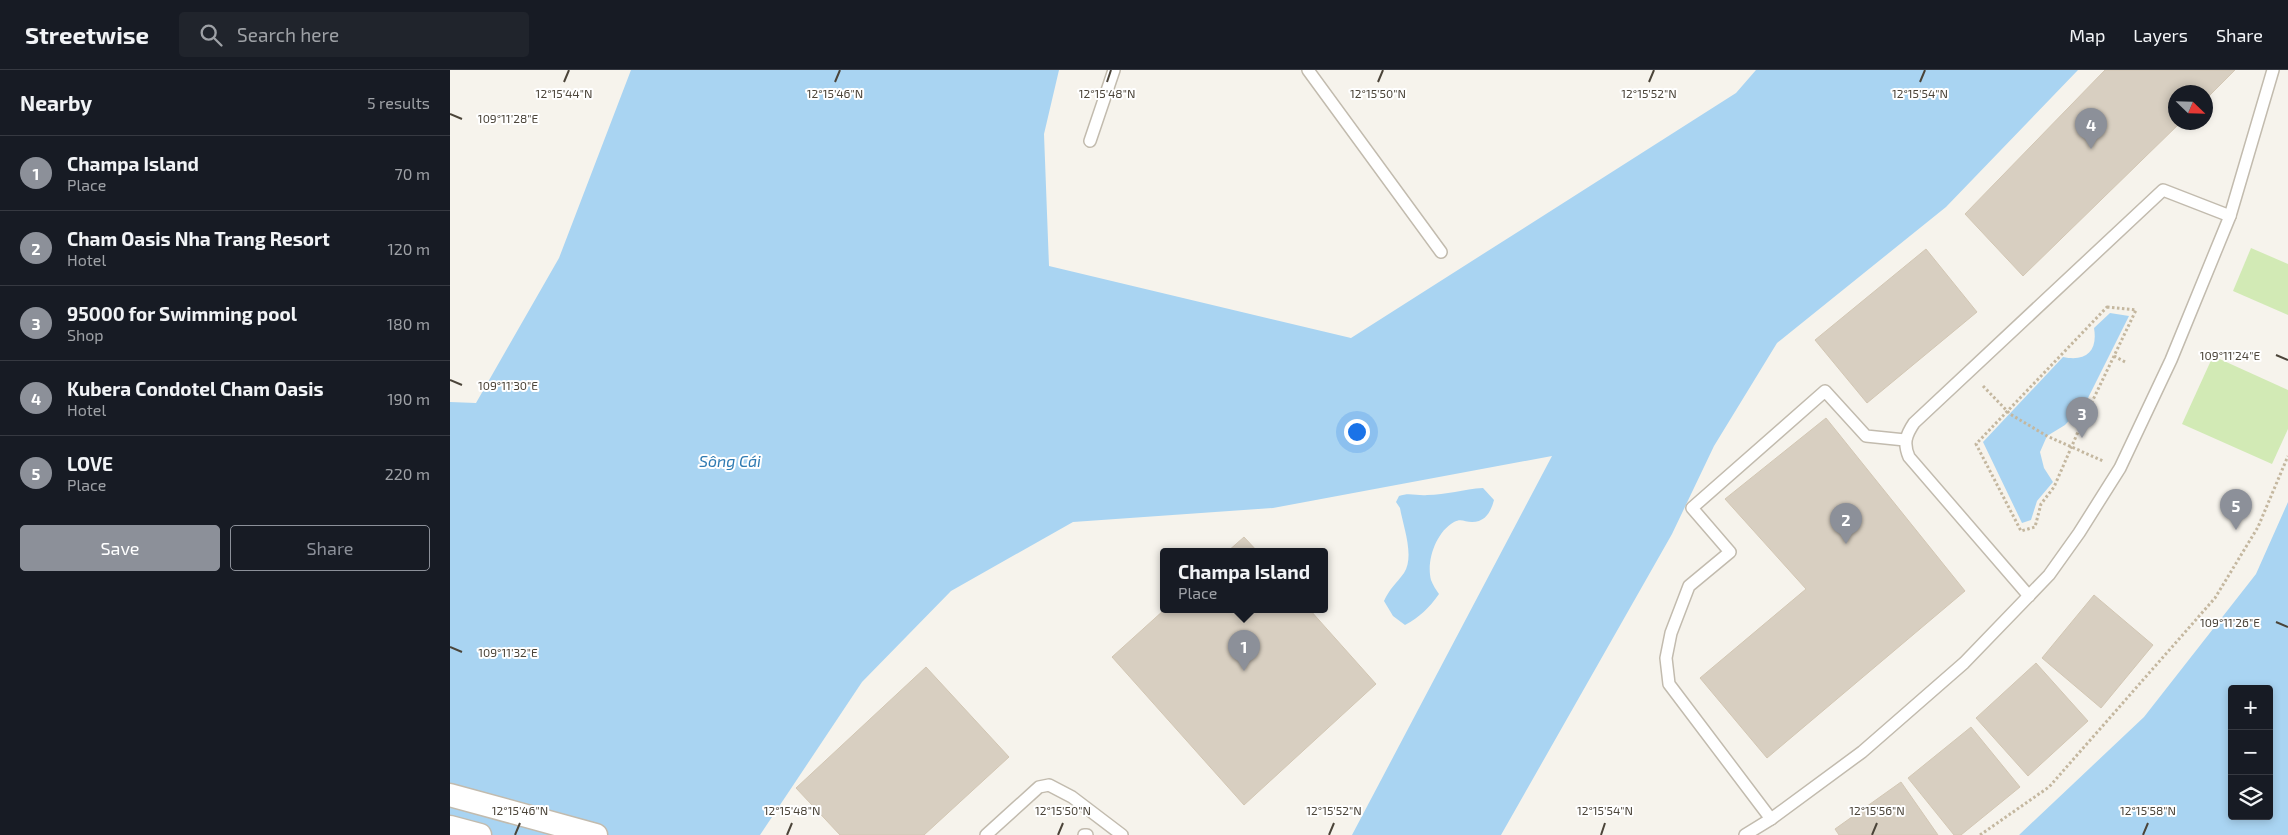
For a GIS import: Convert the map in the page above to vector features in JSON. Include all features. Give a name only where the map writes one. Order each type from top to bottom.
[{"type":"street","points":[[450,795],[596,835]]},
{"type":"street","points":[[450,827],[480,835]]},
{"type":"lane","points":[[1090,141],[1114,70]]},
{"type":"lane","points":[[1308,70],[1441,252]]},
{"type":"lane","points":[[1744,835],[1771,819],[1862,752],[1912,710],[1964,663],[2054,568],[2120,468],[2171,360],[2230,216],[2273,70]]},
{"type":"lane","points":[[2029,596],[1909,457],[1905,440],[1914,423],[2164,190],[2230,216]]},
{"type":"lane","points":[[1771,819],[1669,684],[1666,658],[1671,633],[1689,586],[1730,552],[1692,508],[1825,391],[1866,436],[1905,440]]},
{"type":"lane","points":[[986,835],[1039,786],[1049,785],[1072,797],[1122,835]]},
{"type":"path","points":[[2107,307],[2136,310],[2114,356],[2054,487],[2041,504],[2034,527],[2021,531],[1976,444],[2008,413],[2107,307]]},
{"type":"path","points":[[2114,356],[2127,363]]},
{"type":"path","points":[[1969,371],[2008,413],[2047,436],[2120,468]]},
{"type":"path","points":[[1980,835],[2049,787],[2215,598],[2258,527],[2288,456]]},
{"type":"green space","points":[[2251,248],[2288,264],[2288,315],[2233,291]]},
{"type":"green space","points":[[2213,356],[2288,390],[2288,429],[2272,464],[2182,424]]},
{"type":"water","name":"Sông Cái","points":[[631,70],[1059,70],[1044,134],[1049,266],[1351,338],[1736,93],[1756,70],[2078,70],[1946,207],[1777,343],[1714,446],[1672,534],[1501,835],[1352,835],[1552,456],[1273,508],[1073,522],[951,591],[862,682],[760,835],[450,835],[450,402],[476,403],[559,258]]},
{"type":"water","points":[[2110,313],[2129,316],[2086,402],[2065,425],[2047,436],[2040,452],[2044,468],[2053,482],[2037,501],[2031,520],[2022,523],[1983,442],[2063,357],[2078,358],[2089,353],[2094,343],[2094,328]]},
{"type":"water","points":[[1483,488],[1494,500],[1489,512],[1477,522],[1456,521],[1442,533],[1437,540],[1430,564],[1431,580],[1439,594],[1424,612],[1405,625],[1393,616],[1384,601],[1407,566],[1408,550],[1405,532],[1400,508],[1396,502],[1399,496],[1406,494],[1434,495]]},
{"type":"water","points":[[2288,502],[2288,835],[2019,835],[2144,717],[2256,574]]},
{"type":"building","points":[[2105,70],[2235,70],[2213,92],[2213,85],[2168,85],[2168,130],[2173,130],[2023,276],[1965,214]]},
{"type":"building","points":[[1926,249],[1977,312],[1867,403],[1815,340]]},
{"type":"building","points":[[1826,418],[1965,591],[1767,758],[1700,678],[1806,589],[1725,499]]},
{"type":"building","points":[[1244,537],[1254,548],[1232,548]]},
{"type":"building","points":[[2094,595],[2153,645],[2101,708],[2042,658]]},
{"type":"building","points":[[1161,613],[1313,613],[1376,684],[1244,805],[1112,657]]},
{"type":"building","points":[[2036,663],[2088,721],[2028,776],[1976,718]]},
{"type":"building","points":[[926,667],[1009,757],[924,835],[840,835],[796,788]]},
{"type":"building","points":[[1971,727],[2020,787],[1961,835],[1954,835],[1908,778]]},
{"type":"building","points":[[1901,782],[1938,835],[1839,835],[1835,829]]},
{"type":"place","name":"Kubera Condotel Cham Oasis","points":[[2091,149]]},
{"type":"place","name":"95000 for Swimming pool","points":[[2082,438]]},
{"type":"place","name":"LOVE","points":[[2236,530]]},
{"type":"place","name":"Cham Oasis Nha Trang Resort","points":[[1846,544]]},
{"type":"place","name":"Champa Island","points":[[1244,671]]}]
